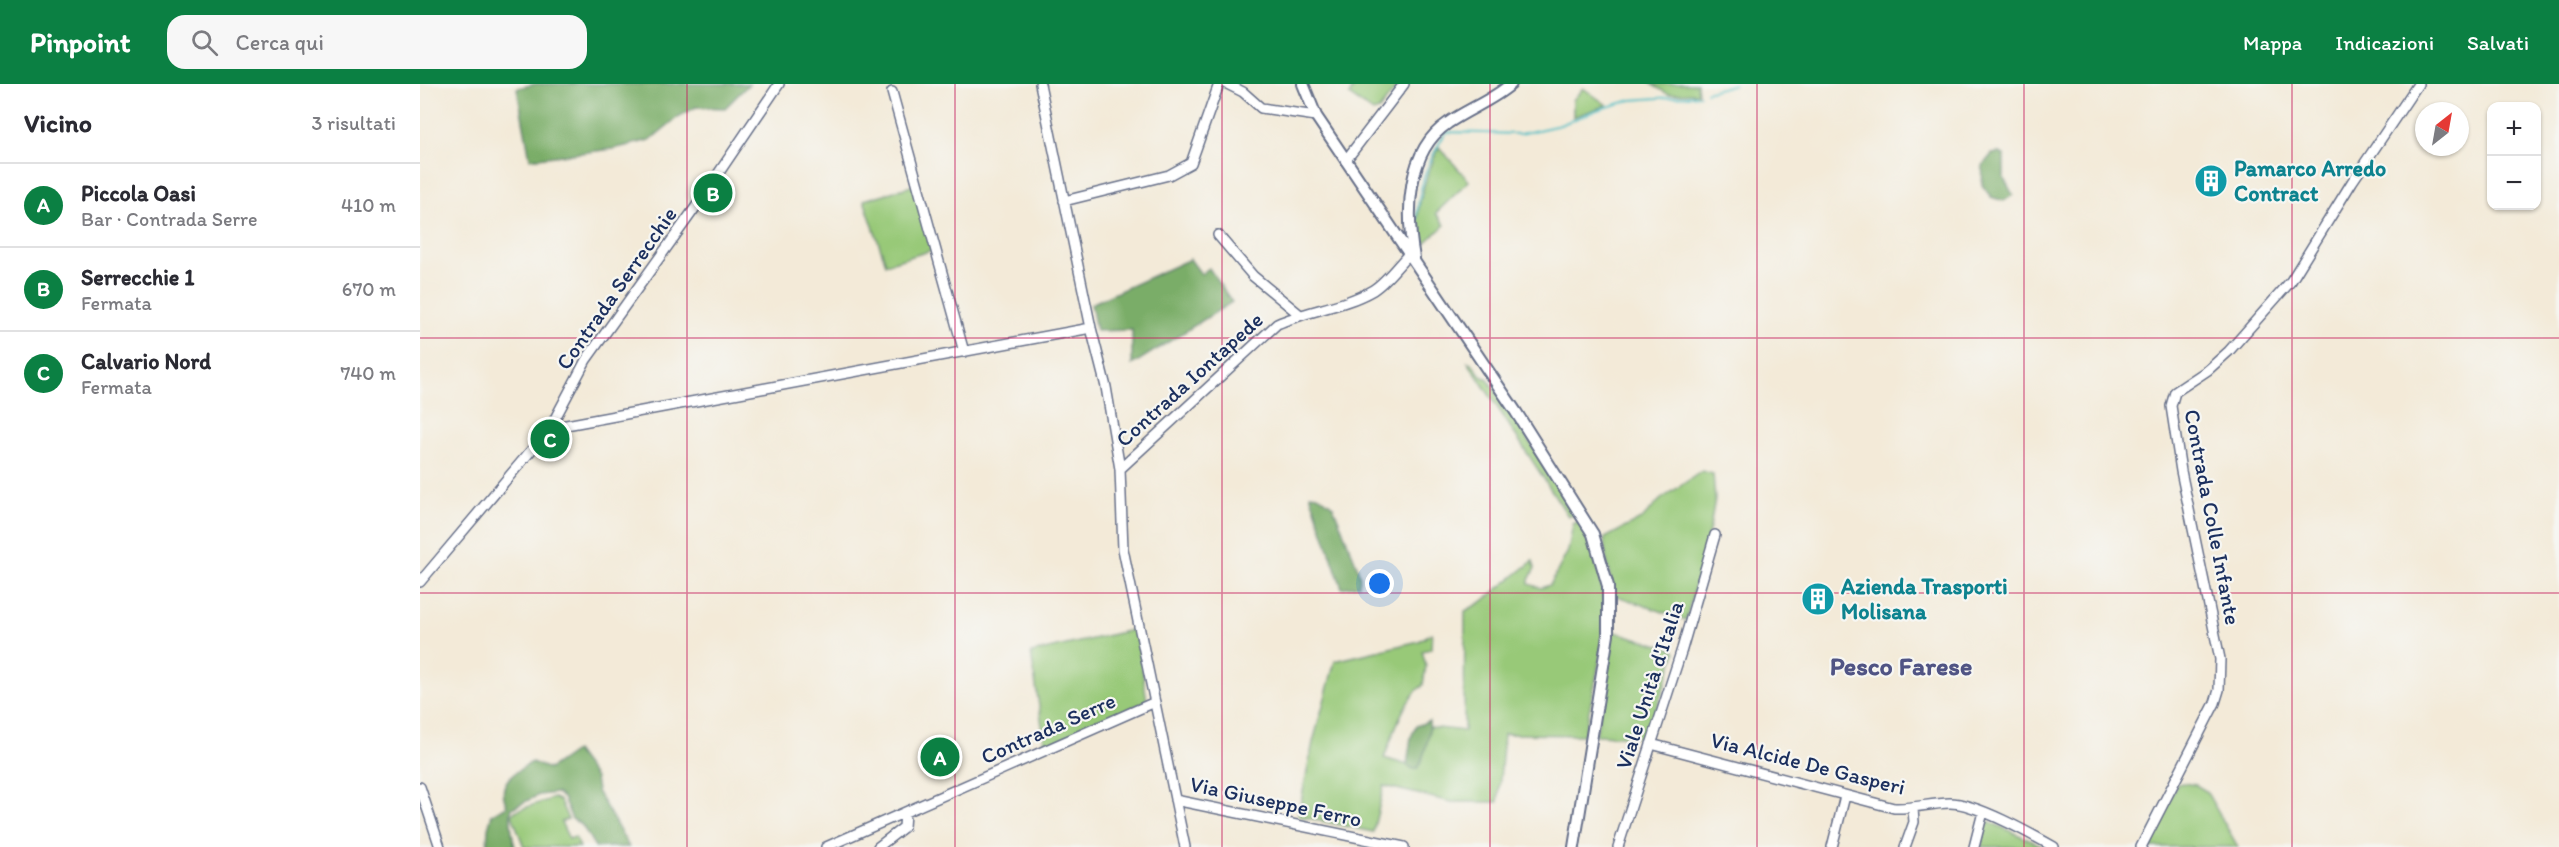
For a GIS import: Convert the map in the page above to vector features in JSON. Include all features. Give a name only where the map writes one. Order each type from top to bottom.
[{"type":"street","name":"Contrada Serrecchie","points":[[420,582],[550,428],[586,360],[695,208],[779,84]]},
{"type":"street","name":"Contrada Iontapede","points":[[1040,84],[1091,328],[1106,387],[1120,469],[1124,549],[1185,847]]},
{"type":"street","points":[[1064,201],[1169,175],[1191,163],[1219,84]]},
{"type":"street","points":[[1227,84],[1243,92],[1262,108],[1316,116]]},
{"type":"street","points":[[1303,84],[1316,116],[1580,509],[1593,534],[1603,562],[1608,586],[1608,635],[1576,844]]},
{"type":"street","points":[[1346,160],[1404,84]]},
{"type":"street","points":[[1412,258],[1410,209],[1416,170],[1431,140],[1449,122],[1511,84]]},
{"type":"street","name":"Contrada Colle Infante","points":[[2141,847],[2210,714],[2219,690],[2220,659],[2181,471],[2171,406],[2173,397],[2175,392],[2208,370],[2229,351],[2291,281],[2352,182],[2418,84]]},
{"type":"street","points":[[892,92],[964,352]]},
{"type":"street","points":[[1400,240],[1410,209]]},
{"type":"street","points":[[1390,225],[1399,226],[1406,220]]},
{"type":"street","points":[[1400,240],[1410,233]]},
{"type":"street","points":[[1218,235],[1253,276],[1299,314]]},
{"type":"street","name":"Contrada Iontapede","points":[[1120,469],[1277,324],[1299,314],[1332,305],[1374,289],[1412,258]]},
{"type":"street","points":[[550,428],[1091,328]]},
{"type":"street","name":"Viale Unità d'Italia","points":[[1618,847],[1682,649],[1715,535]]},
{"type":"street","name":"Contrada Serre","points":[[826,847],[1155,702]]},
{"type":"street","name":"Via Alcide De Gasperi","points":[[1651,744],[1894,808],[1913,809],[1936,803],[1953,803],[1983,812],[2054,847]]},
{"type":"street","points":[[420,787],[440,847]]},
{"type":"street","points":[[1832,847],[1845,796]]},
{"type":"street","name":"Via Giuseppe Ferro","points":[[1175,800],[1404,847]]},
{"type":"street","points":[[1905,847],[1914,822],[1913,809]]},
{"type":"street","points":[[1974,847],[1983,812]]},
{"type":"street","points":[[878,847],[904,827],[905,813]]},
{"type":"green space","points":[[536,84],[749,84],[725,108],[696,107],[678,117],[650,140],[613,149],[530,159],[517,88]]},
{"type":"green space","points":[[1356,84],[1399,84],[1379,110],[1373,112],[1349,95]]},
{"type":"green space","points":[[1651,84],[1697,84],[1698,93],[1668,94]]},
{"type":"green space","points":[[1583,88],[1607,105],[1573,117],[1573,100]]},
{"type":"green space","points":[[1439,147],[1469,181],[1436,213],[1445,225],[1424,244],[1419,236],[1418,211],[1430,168]]},
{"type":"green space","points":[[1992,154],[2004,155],[2004,178],[2013,195],[2004,201],[1991,197],[1982,185],[1983,165]]},
{"type":"green space","points":[[915,185],[933,250],[886,264],[864,200]]},
{"type":"green space","points":[[1190,259],[1201,274],[1209,268],[1232,302],[1132,365],[1132,330],[1096,331],[1091,304]]},
{"type":"green space","points":[[1468,362],[1472,363],[1482,377],[1487,378],[1579,515],[1568,516]]},
{"type":"green space","points":[[1702,471],[1713,474],[1715,499],[1686,620],[1614,595],[1606,556],[1605,538],[1643,518],[1660,500]]},
{"type":"green space","points":[[1310,494],[1318,495],[1333,506],[1358,568],[1359,585],[1342,588]]},
{"type":"green space","points":[[1581,520],[1599,572],[1604,605],[1598,670],[1584,735],[1504,734],[1498,802],[1451,802],[1384,786],[1373,832],[1298,816],[1313,742],[1335,661],[1419,641],[1432,633],[1431,649],[1422,651],[1426,666],[1423,685],[1404,709],[1384,758],[1409,767],[1422,760],[1430,727],[1464,731],[1465,611],[1480,603],[1533,561],[1535,568],[1529,584],[1541,588],[1550,585],[1568,551],[1573,524]]},
{"type":"green space","points":[[1136,629],[1147,701],[1045,746],[1031,653]]},
{"type":"green space","points":[[1612,631],[1673,649],[1676,652],[1647,737],[1596,735]]},
{"type":"green space","points":[[1429,721],[1425,751],[1418,768],[1413,769],[1407,765],[1411,737],[1416,726]]},
{"type":"green space","points":[[575,751],[595,778],[597,791],[629,847],[595,847],[582,825],[572,819],[563,798],[556,793],[539,795],[512,808],[511,821],[515,847],[484,847],[487,845],[492,814],[507,806],[503,790],[513,774],[532,762],[549,769]]},
{"type":"green space","points":[[2177,784],[2196,785],[2206,791],[2238,847],[2146,847]]},
{"type":"green space","points":[[554,798],[560,801],[568,819],[561,822],[569,839],[575,837],[580,847],[524,847],[512,815],[515,811]]},
{"type":"green space","points":[[1988,821],[2045,847],[1981,847]]},
{"type":"waterway","points":[[1706,92],[1735,84]]},
{"type":"waterway","points":[[1416,228],[1424,177],[1446,132],[1520,134],[1560,125],[1597,110],[1631,100],[1700,95]]},
{"type":"place","name":"Pamarco Arredo Contract","points":[[2211,181]]},
{"type":"place","name":"Serrecchie 1","points":[[713,193]]},
{"type":"place","name":"Calvario Nord","points":[[550,439]]},
{"type":"place","name":"Azienda Trasporti Molisana","points":[[1818,599]]},
{"type":"place","name":"Piccola Oasi","points":[[940,757]]},
{"type":"district","name":"Pesco Farese","points":[[1901,666]]}]
